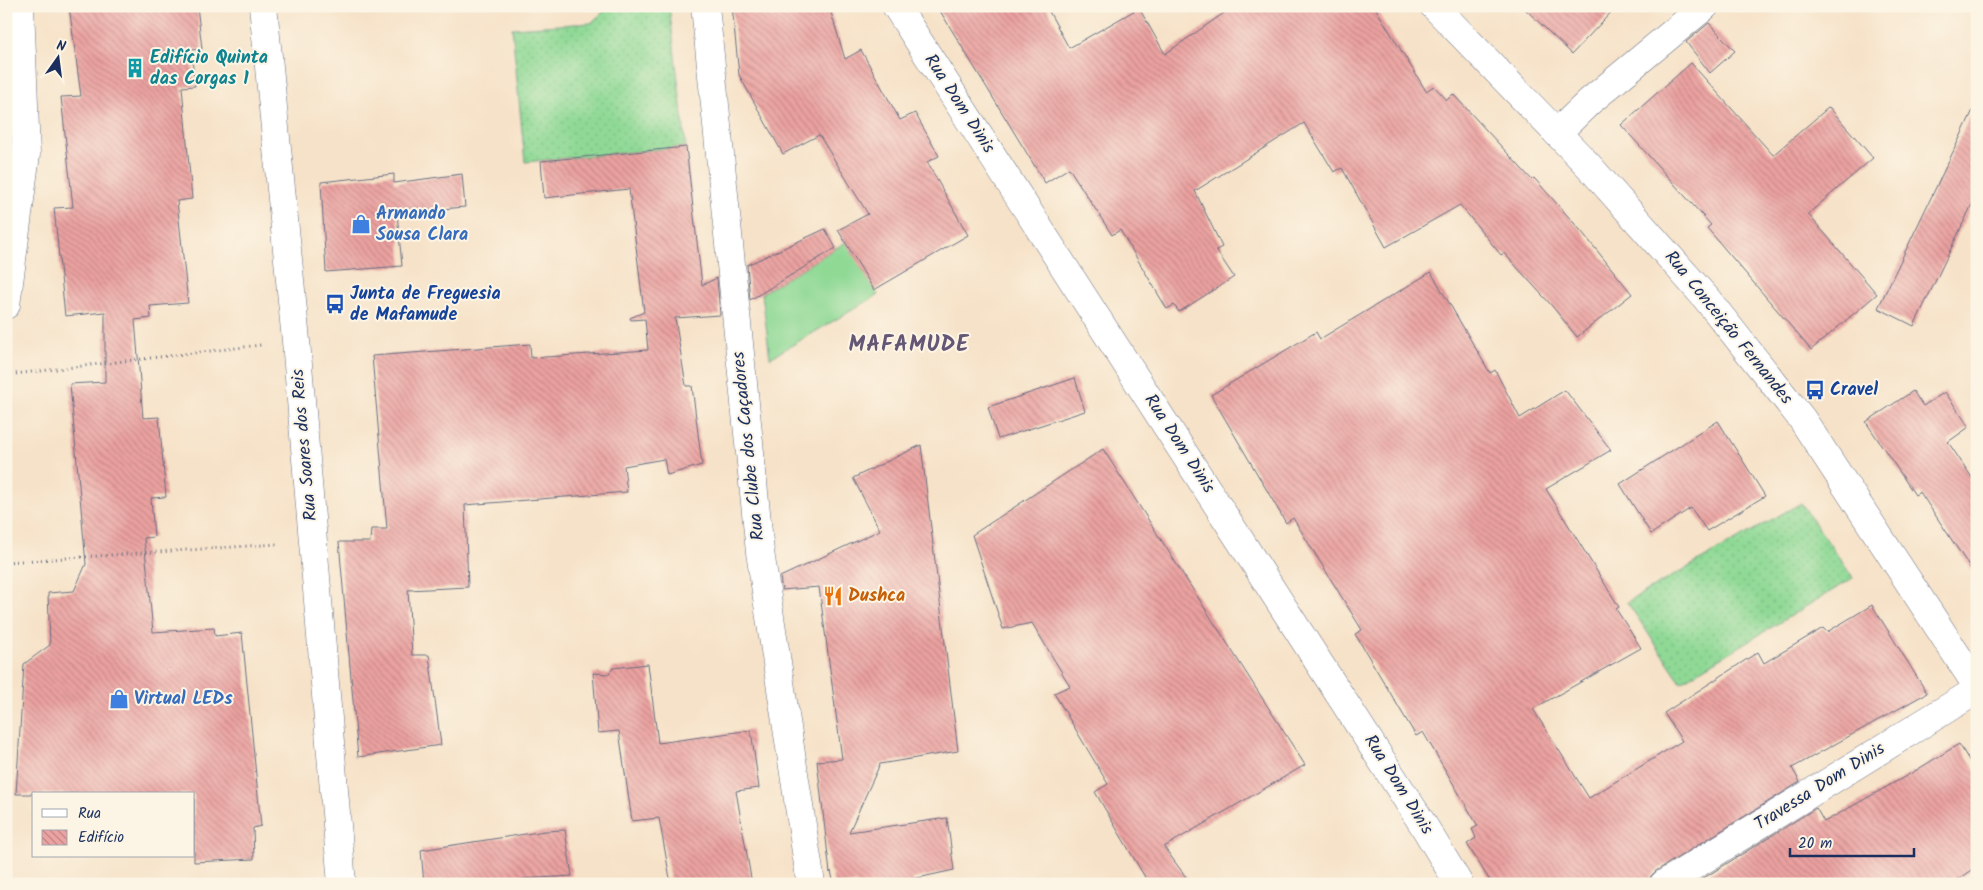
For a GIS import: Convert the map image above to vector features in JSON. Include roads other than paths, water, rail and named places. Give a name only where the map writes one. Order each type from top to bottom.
[{"type":"street","points":[[6,305],[26,154],[16,139],[20,6]]},
{"type":"street","name":"Rua Soares dos Reis","points":[[262,6],[296,341],[342,884]]},
{"type":"street","name":"Rua Clube dos Caçadores","points":[[705,6],[760,552],[811,884]]},
{"type":"street","name":"Rua Dom Dinis","points":[[896,6],[1424,826],[1459,884]]},
{"type":"street","name":"Rua Conceição Fernandes","points":[[1434,6],[1588,165],[1706,298],[1802,419],[1977,686]]},
{"type":"street","points":[[1557,133],[1588,102],[1705,6]]},
{"type":"street","name":"Travessa Dom Dinis","points":[[1664,884],[1977,690]]},
{"type":"place","name":"Edifício Quinta das Corgas 1","points":[[135,68]]},
{"type":"place","name":"Armando Sousa Clara","points":[[361,224]]},
{"type":"place","name":"Junta de Freguesia de Mafamude","points":[[335,304]]},
{"type":"place","name":"Cravel","points":[[1815,390]]},
{"type":"place","name":"Dushca","points":[[833,596]]},
{"type":"place","name":"Virtual LEDs","points":[[119,699]]},
{"type":"district","name":"MAFAMUDE","points":[[909,345]]}]
